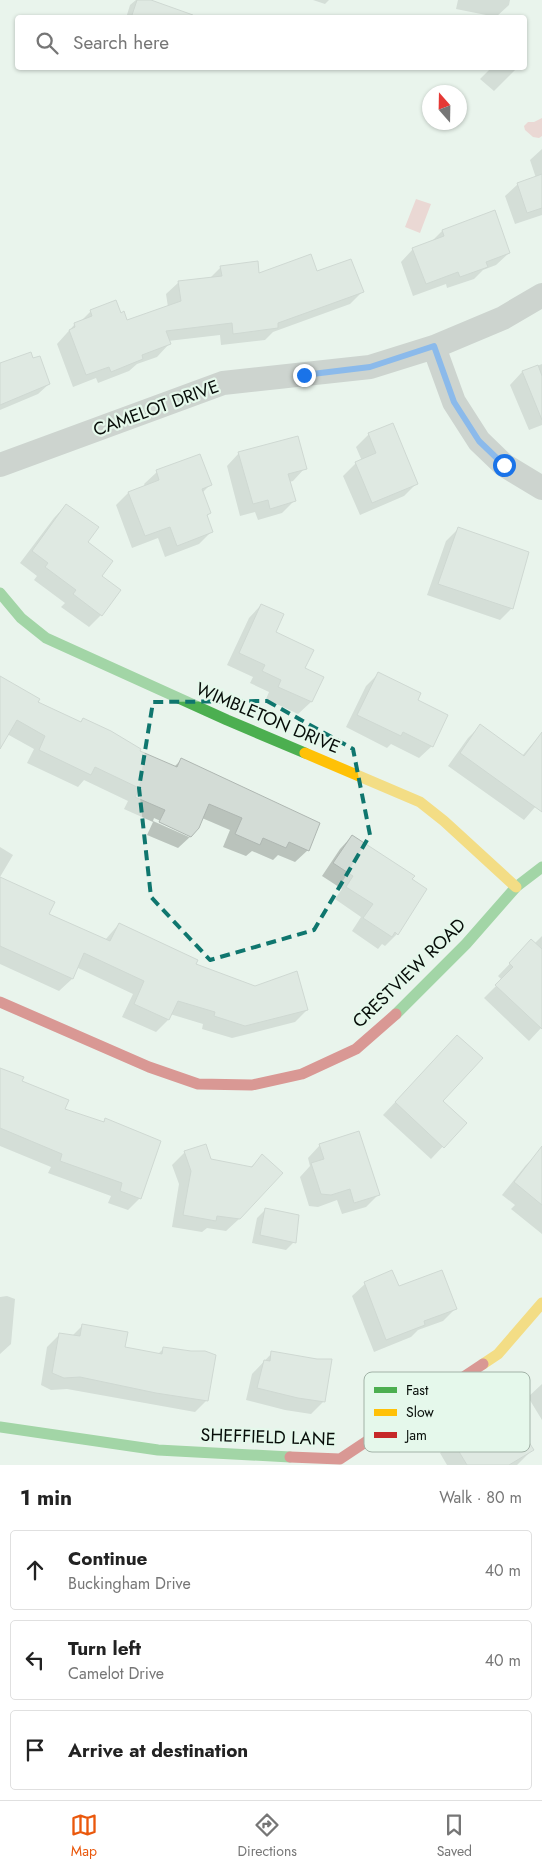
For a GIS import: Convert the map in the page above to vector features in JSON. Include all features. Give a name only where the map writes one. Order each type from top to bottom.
[{"type":"street","name":"CAMELOT DRIVE","points":[[0,465],[223,383],[370,367],[434,346],[503,318],[542,295]]},
{"type":"street","points":[[434,346],[454,402],[479,441],[504,465],[542,488]]},
{"type":"street","name":"WIMBLETON DRIVE","points":[[0,593],[21,618],[46,638],[227,720],[420,802],[444,821],[516,887]]},
{"type":"street","name":"CRESTVIEW ROAD","points":[[0,1002],[149,1067],[198,1084],[252,1085],[302,1074],[356,1049],[410,1002],[466,944],[516,887],[542,867]]},
{"type":"street","name":"SHEFFIELD LANE","points":[[472,1372],[498,1354],[542,1303]]},
{"type":"street","name":"SHEFFIELD LANE","points":[[0,1427],[158,1450],[340,1462],[364,1446]]},
{"type":"highlighted area","points":[[267,701],[353,749],[370,835],[314,930],[210,960],[151,897],[139,788],[153,702]]},
{"type":"shaded area","points":[[542,118],[542,136],[539,138],[533,137],[525,130],[524,126],[528,122],[534,122]]},
{"type":"shaded area","points":[[416,199],[431,204],[420,233],[405,227]]},
{"type":"building","points":[[137,0],[151,0],[193,15],[132,15]]},
{"type":"building","points":[[542,174],[542,208],[527,213],[517,183]]},
{"type":"building","points":[[495,210],[510,253],[486,262],[488,267],[460,277],[458,272],[426,284],[412,248],[444,236],[442,230]]},
{"type":"building","points":[[311,254],[317,271],[351,259],[364,292],[278,323],[278,328],[233,334],[232,323],[166,331],[171,344],[142,355],[143,359],[111,372],[109,367],[86,375],[69,330],[75,327],[74,323],[92,316],[90,310],[116,300],[121,313],[124,311],[127,320],[181,301],[178,281],[222,276],[220,266],[258,261],[259,273]]},
{"type":"building","points":[[31,352],[33,358],[40,356],[50,384],[0,405],[0,363]]},
{"type":"building","points":[[538,365],[542,376],[542,420],[522,371]]},
{"type":"building","points":[[393,423],[418,484],[372,503],[355,462],[376,453],[368,433]]},
{"type":"building","points":[[298,436],[307,469],[288,474],[296,501],[270,509],[268,500],[253,504],[238,452]]},
{"type":"building","points":[[200,454],[212,485],[202,489],[211,513],[207,515],[213,532],[177,546],[170,527],[145,536],[128,492],[159,480],[156,470]]},
{"type":"building","points":[[66,504],[99,527],[88,542],[113,561],[102,576],[121,590],[102,616],[73,594],[76,590],[45,567],[48,563],[32,551]]},
{"type":"building","points":[[458,527],[529,552],[513,609],[438,584]]},
{"type":"building","points":[[261,604],[284,614],[276,632],[314,650],[305,668],[324,677],[312,702],[278,687],[281,680],[262,671],[265,665],[239,653]]},
{"type":"building","points":[[378,672],[421,693],[418,700],[448,715],[433,747],[403,732],[401,736],[357,715]]},
{"type":"building","points":[[0,676],[40,699],[38,702],[81,722],[83,718],[111,731],[141,749],[140,751],[177,767],[181,758],[320,823],[309,851],[289,842],[286,848],[263,838],[260,845],[235,834],[242,818],[209,804],[199,828],[191,837],[159,822],[165,810],[135,797],[139,788],[95,767],[91,775],[39,750],[45,736],[17,720],[0,749]]},
{"type":"building","points":[[480,724],[524,756],[542,732],[542,812],[460,753]]},
{"type":"building","points":[[352,835],[415,876],[412,879],[427,889],[398,935],[395,932],[392,937],[363,918],[373,904],[346,887],[353,876],[333,863]]},
{"type":"building","points":[[0,877],[55,902],[49,914],[110,941],[119,923],[198,960],[196,964],[255,986],[297,971],[308,1010],[245,1026],[214,1016],[215,1012],[178,1001],[169,1020],[134,1004],[144,981],[84,953],[73,979],[0,946]]},
{"type":"building","points":[[531,939],[542,949],[542,1029],[495,985],[513,967],[509,963]]},
{"type":"building","points":[[457,1035],[483,1058],[443,1101],[467,1123],[444,1148],[395,1102]]},
{"type":"building","points":[[0,1068],[24,1077],[22,1081],[69,1100],[65,1109],[104,1122],[105,1118],[161,1141],[141,1199],[120,1191],[122,1183],[60,1161],[62,1154],[0,1128]]},
{"type":"building","points":[[359,1131],[380,1195],[354,1203],[350,1189],[331,1195],[321,1194],[311,1163],[324,1159],[319,1144]]},
{"type":"building","points":[[206,1144],[211,1159],[252,1167],[262,1154],[283,1173],[240,1219],[217,1216],[216,1221],[183,1215],[191,1171],[184,1151]]},
{"type":"building","points":[[542,1146],[542,1205],[514,1182]]},
{"type":"building","points":[[265,1208],[299,1215],[296,1243],[260,1235]]},
{"type":"building","points":[[392,1270],[399,1286],[442,1270],[457,1309],[424,1321],[425,1325],[386,1340],[364,1282]]},
{"type":"building","points":[[82,1324],[128,1332],[125,1347],[162,1354],[163,1347],[205,1351],[216,1355],[208,1401],[156,1393],[80,1377],[64,1378],[52,1373],[59,1333],[80,1336]]},
{"type":"building","points":[[271,1351],[317,1359],[332,1359],[325,1402],[298,1398],[257,1388],[264,1360],[270,1361]]},
{"type":"building","points":[[530,1444],[534,1450],[509,1465],[467,1465],[459,1452],[530,1452]]},
{"type":"traffic: fast","points":[[0,593],[21,618],[46,638],[305,753]]},
{"type":"traffic: fast","points":[[396,1014],[466,944],[516,887],[542,867]]},
{"type":"traffic: fast","points":[[0,1427],[158,1450],[290,1457]]},
{"type":"traffic: slow","points":[[305,753],[420,802],[444,821],[516,887]]},
{"type":"traffic: slow","points":[[483,1364],[498,1354],[542,1303]]},
{"type":"traffic: jam","points":[[0,1002],[149,1067],[198,1084],[252,1085],[302,1074],[356,1049],[396,1014]]},
{"type":"traffic: jam","points":[[471,1372],[483,1364]]},
{"type":"traffic: jam","points":[[290,1457],[340,1459],[364,1443]]},
{"type":"route","points":[[304,375],[370,367],[434,346],[454,402],[479,441],[504,465]]}]
